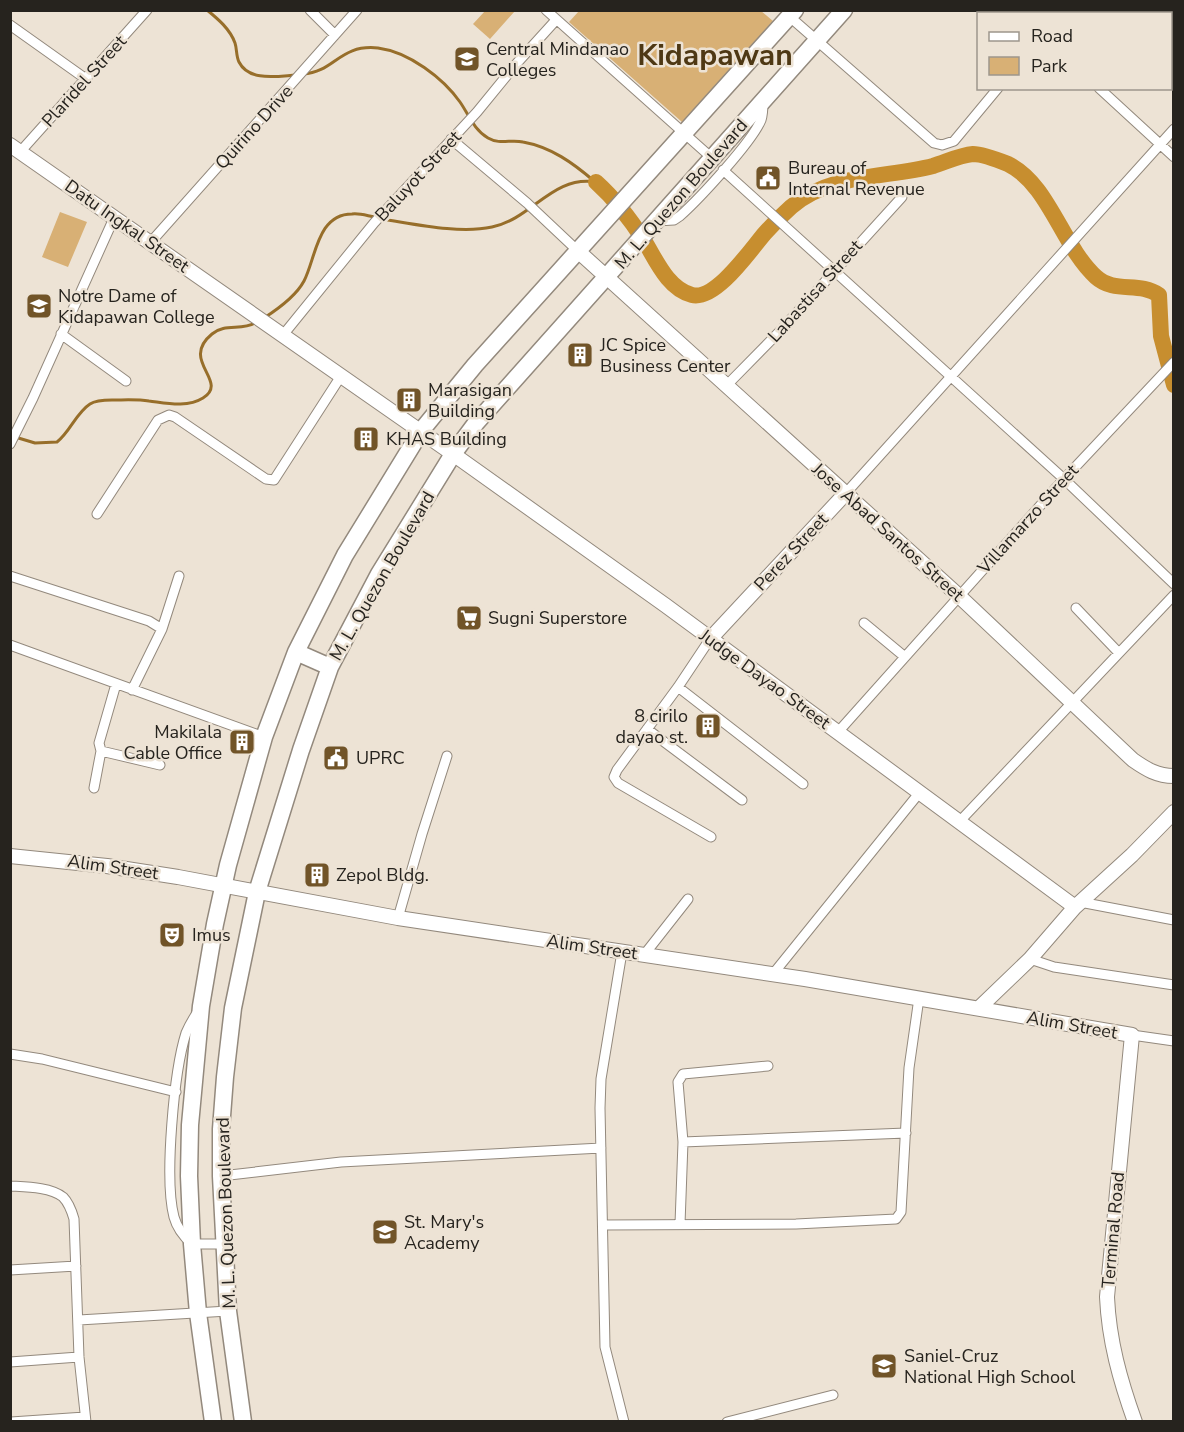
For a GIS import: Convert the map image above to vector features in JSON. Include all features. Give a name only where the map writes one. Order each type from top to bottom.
[{"type":"highway","name":"M. L. Quezon Boulevard","points":[[243,1422],[228,1311],[221,1176],[224,1087],[233,1008],[257,892],[301,750],[330,668],[379,574],[453,454],[504,390],[656,223],[718,165],[763,100],[844,10]]},
{"type":"highway","name":"M. L. Quezon Boulevard","points":[[213,1422],[198,1313],[192,1244],[190,1125],[201,1006],[223,885],[264,737],[296,652],[345,555],[421,431],[475,366],[792,14]]},
{"type":"highway","points":[[296,652],[330,668]]},
{"type":"street","name":"Plaridel Street","points":[[15,148],[86,79],[147,10]]},
{"type":"street","points":[[310,10],[335,34]]},
{"type":"street","name":"Quirino Drive","points":[[150,243],[357,10]]},
{"type":"street","points":[[546,10],[1064,479],[1173,584]]},
{"type":"street","points":[[792,14],[817,40],[934,143],[949,144],[954,141],[996,90]]},
{"type":"street","name":"Baluyot Street","points":[[283,335],[387,208],[477,112],[556,20]]},
{"type":"street","points":[[10,25],[86,79]]},
{"type":"street","points":[[1101,90],[1173,156]]},
{"type":"street","name":"Perez Street","points":[[711,837],[616,781],[614,777],[617,770],[710,639],[846,493],[1173,129]]},
{"type":"street","points":[[451,139],[527,203],[579,252]]},
{"type":"street","name":"Datu Ingkal Street","points":[[15,148],[421,431]]},
{"type":"street","name":"Labastisa Street","points":[[727,385],[902,196]]},
{"type":"street","points":[[10,444],[114,218]]},
{"type":"street","name":"Jose Abad Santos Street","points":[[579,252],[959,596],[1132,760],[1146,770],[1173,776]]},
{"type":"street","points":[[61,334],[126,381]]},
{"type":"street","name":"Villamarzo Street","points":[[838,732],[1064,479],[1173,362]]},
{"type":"street","points":[[97,514],[158,420],[169,415],[266,479],[274,480],[341,376]]},
{"type":"street","points":[[10,420],[19,428]]},
{"type":"street","name":"Judge Dayao Street","points":[[421,431],[1078,905]]},
{"type":"street","points":[[10,576],[149,621],[162,629]]},
{"type":"street","points":[[132,690],[162,629],[179,576]]},
{"type":"street","points":[[960,821],[1173,595]]},
{"type":"street","points":[[1076,608],[1119,652]]},
{"type":"street","points":[[864,623],[905,657]]},
{"type":"street","points":[[10,645],[264,737]]},
{"type":"street","points":[[94,788],[101,751],[99,743],[116,684]]},
{"type":"street","points":[[678,687],[803,784]]},
{"type":"street","points":[[647,729],[741,800]]},
{"type":"street","points":[[101,751],[160,765]]},
{"type":"street","points":[[398,918],[447,756]]},
{"type":"street","points":[[773,974],[920,792]]},
{"type":"street","points":[[979,1008],[1030,959],[1078,905],[1132,855],[1173,812]]},
{"type":"street","name":"Alim Street","points":[[10,856],[107,866],[398,918],[773,974],[1173,1041]]},
{"type":"street","points":[[644,955],[688,899]]},
{"type":"street","points":[[1078,905],[1173,920]]},
{"type":"street","points":[[622,952],[601,1080],[601,1148],[605,1347],[624,1422]]},
{"type":"street","points":[[1030,959],[1066,969],[1173,985]]},
{"type":"street","points":[[603,1225],[796,1224],[896,1219],[901,1212],[909,1068],[919,998]]},
{"type":"street","points":[[201,1006],[187,1031],[182,1047],[171,1147],[172,1206],[180,1231],[192,1244],[224,1244]]},
{"type":"street","name":"Terminal Road","points":[[1132,1035],[1107,1297],[1109,1329],[1115,1361],[1135,1422]]},
{"type":"street","points":[[10,1054],[42,1059],[176,1092]]},
{"type":"street","points":[[680,1224],[683,1142],[678,1082],[680,1077],[682,1074],[768,1066]]},
{"type":"street","points":[[683,1142],[906,1133]]},
{"type":"street","points":[[221,1176],[341,1162],[601,1148]]},
{"type":"street","points":[[10,1186],[42,1190],[63,1197],[74,1219],[79,1356],[85,1419],[11,1422]]},
{"type":"street","points":[[10,1270],[76,1266]]},
{"type":"street","points":[[79,1320],[228,1311]]},
{"type":"street","points":[[10,1362],[79,1356]]},
{"type":"street","points":[[727,1422],[833,1395]]},
{"type":"green space","points":[[515,10],[490,39],[473,24],[485,11]]},
{"type":"green space","points":[[579,11],[761,11],[773,21],[682,122],[569,22]]},
{"type":"green space","points":[[60,212],[87,222],[68,267],[42,257]]},
{"type":"waterway","points":[[207,10],[230,33],[235,43],[238,60],[250,73],[273,77],[296,75]]},
{"type":"waterway","points":[[303,74],[323,69],[354,50],[365,48],[390,50],[435,75],[453,93],[475,127],[483,135],[497,141],[523,142],[543,148],[570,162],[594,181]]},
{"type":"waterway","points":[[596,182],[610,195],[628,218],[669,280],[684,292],[701,295],[722,282],[791,207],[806,196],[823,188],[859,178],[933,166],[968,155],[977,154],[995,159],[1022,173],[1034,186],[1084,264],[1096,277],[1111,285],[1143,289],[1159,295],[1161,336],[1174,385]]},
{"type":"waterway","points":[[382,219],[451,229],[492,227],[519,216],[554,191],[567,185],[596,182]]},
{"type":"waterway","points":[[264,318],[286,302],[301,287],[319,239],[331,221],[340,216],[352,214],[375,217]]},
{"type":"waterway","points":[[15,437],[35,443],[57,442],[85,408],[98,401],[135,400],[176,404],[197,401],[210,391],[211,385],[200,353],[203,344],[217,331],[255,323]]},
{"type":"place","name":"Central Mindanao Colleges","points":[[467,59]]},
{"type":"place","name":"Bureau of Internal Revenue","points":[[768,178]]},
{"type":"place","name":"Notre Dame of Kidapawan College","points":[[39,306]]},
{"type":"place","name":"JC Spice Business Center","points":[[580,355]]},
{"type":"place","name":"Marasigan Building","points":[[409,400]]},
{"type":"place","name":"KHAS Building","points":[[366,439]]},
{"type":"place","name":"Sugni Superstore","points":[[469,618]]},
{"type":"place","name":"8 cirilo dayao st.","points":[[708,726]]},
{"type":"place","name":"Makilala Cable Office","points":[[242,742]]},
{"type":"place","name":"UPRC","points":[[336,758]]},
{"type":"place","name":"Zepol Bldg.","points":[[317,875]]},
{"type":"place","name":"Imus","points":[[172,935]]},
{"type":"place","name":"St. Mary's Academy","points":[[385,1232]]},
{"type":"place","name":"Saniel-Cruz National High School","points":[[884,1366]]},
{"type":"district","name":"Kidapawan","points":[[715,55]]}]
